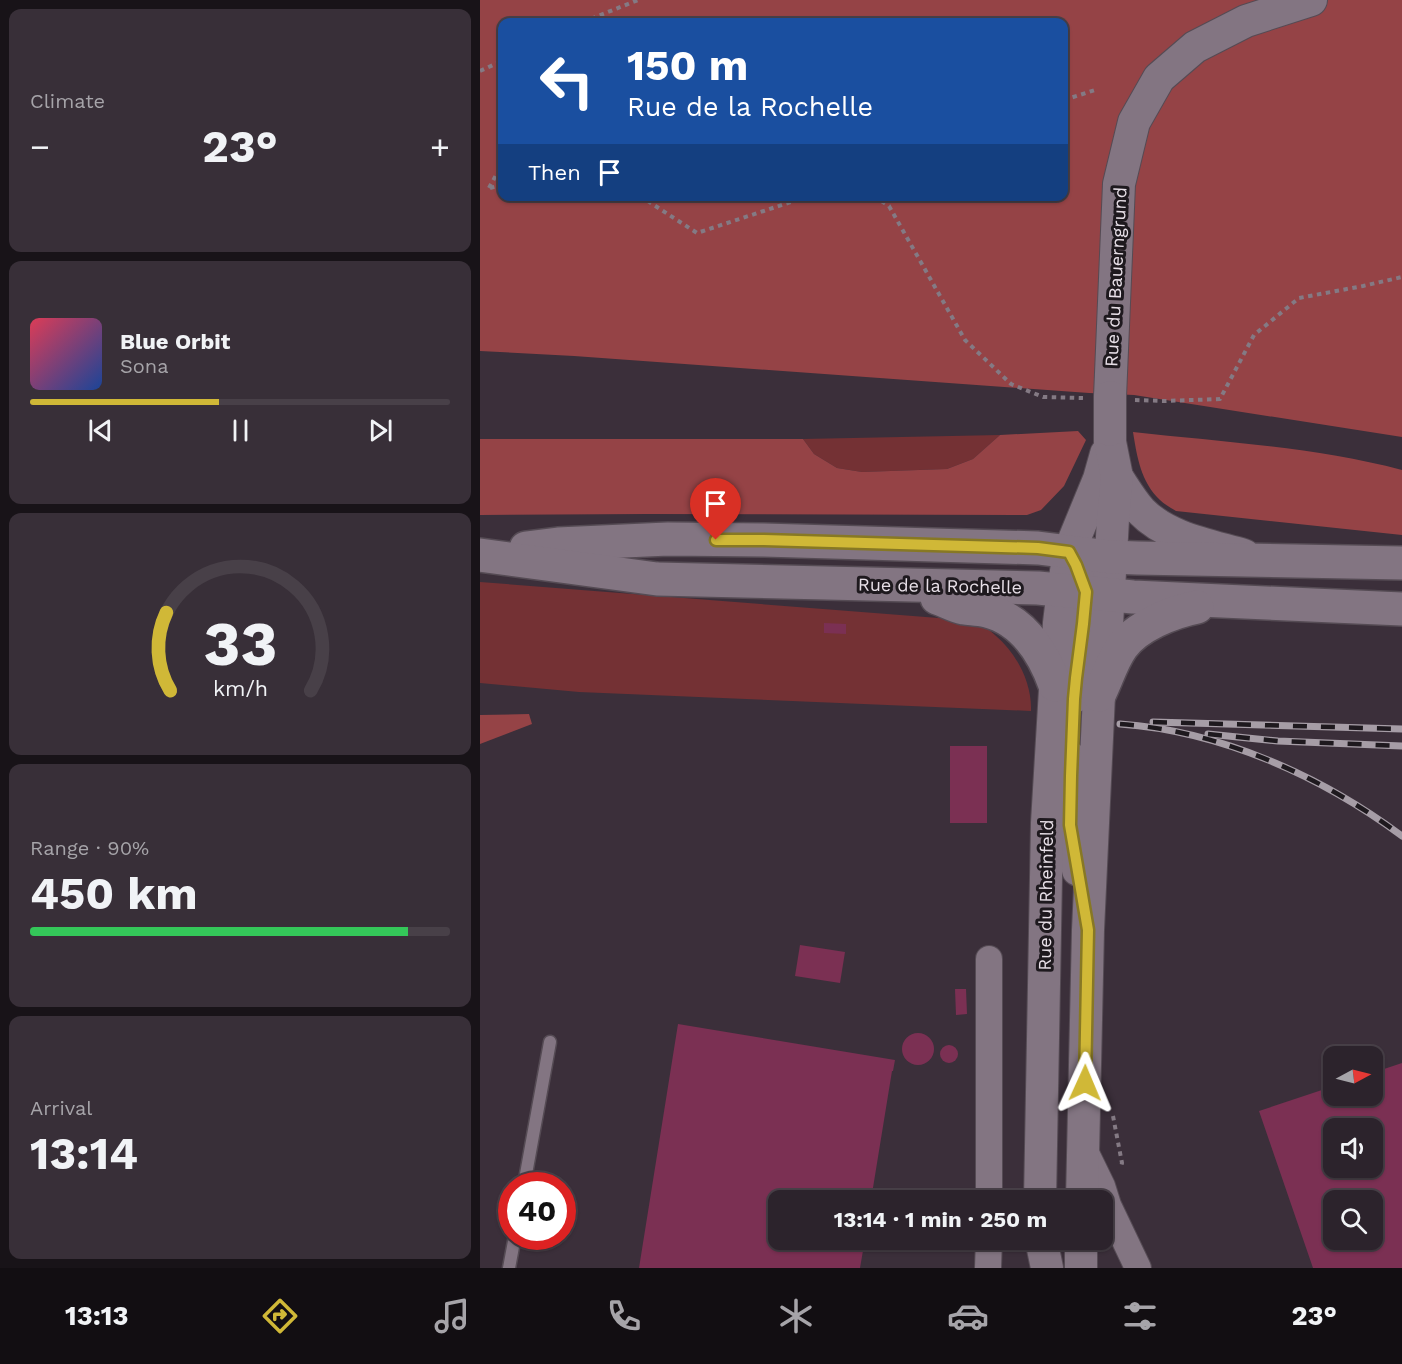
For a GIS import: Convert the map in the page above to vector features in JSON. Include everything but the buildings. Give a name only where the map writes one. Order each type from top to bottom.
[{"type":"main road","name":"Rue de la Rochelle","points":[[480,555],[558,544],[668,539],[1015,547],[1110,557],[1402,563]]},
{"type":"main road","name":"Rue de la Rochelle","points":[[480,555],[657,579],[1086,592],[1220,602],[1402,609]]},
{"type":"main road","points":[[904,586],[961,607],[988,611],[1010,622],[1034,642],[1049,668],[1055,685]]},
{"type":"main road","points":[[1100,695],[1122,647],[1132,637],[1155,621],[1177,611],[1220,602]]},
{"type":"street","name":"Rue du Bauerngrund","points":[[1110,557],[1117,477],[1110,436],[1109,399],[1119,184],[1134,122],[1159,78],[1195,47],[1246,21],[1311,0]]},
{"type":"street","name":"Rue du Bauerngrund","points":[[1086,592],[1069,552],[1099,479],[1110,436]]},
{"type":"street","points":[[1117,477],[1142,512],[1154,522],[1182,536],[1259,560]]},
{"type":"street","name":"Rue du Rheinfeld","points":[[1040,1190],[1047,823],[1055,685],[1086,592],[1110,557]]},
{"type":"street","name":"Rue du Rheinfeld","points":[[1082,1190],[1088,930],[1100,695],[1086,592]]},
{"type":"street","name":"Rue du Rheinfeld","points":[[1086,592],[1074,699],[1070,825],[1088,930]]},
{"type":"street","points":[[988,1190],[989,959]]},
{"type":"street","points":[[1084,1149],[1138,1268]]},
{"type":"street","points":[[988,1250],[988,1268]]},
{"type":"street","points":[[1043,1250],[1047,1268]]},
{"type":"street","points":[[1081,1268],[1082,1250]]},
{"type":"lane","points":[[526,1172],[550,1042]]},
{"type":"lane","points":[[509,1268],[512,1250]]},
{"type":"path","points":[[593,18],[638,0]]},
{"type":"path","points":[[480,71],[498,63]]},
{"type":"path","points":[[1068,99],[1095,90]]},
{"type":"path","points":[[498,171],[489,188],[498,186]]},
{"type":"path","points":[[648,201],[697,232],[793,201]]},
{"type":"path","points":[[881,201],[889,206],[965,340],[1011,384],[1043,397],[1164,401],[1220,399],[1254,335],[1299,298],[1402,277]]},
{"type":"shaded area","points":[[480,0],[1402,0],[1402,437],[1134,395],[480,351]]},
{"type":"shaded area","points":[[1078,431],[1086,440],[1064,486],[1041,510],[1027,515],[480,515],[480,439],[803,439],[814,454],[837,468],[862,472],[947,469],[973,459],[1000,435]]},
{"type":"shaded area","points":[[1133,432],[1302,451],[1402,470],[1402,535],[1176,511],[1160,500],[1148,485],[1138,460]]},
{"type":"shaded area","points":[[1000,435],[973,459],[947,469],[862,472],[837,468],[814,454],[803,439]]},
{"type":"shaded area","points":[[480,582],[977,621],[1004,643],[1017,660],[1029,690],[1031,711],[579,692],[480,683]]},
{"type":"shaded area","points":[[529,714],[532,724],[480,744],[480,715]]},
{"type":"railway","points":[[1153,722],[1402,729]]},
{"type":"railway","points":[[1120,724],[1158,728],[1195,736],[1269,760],[1338,794],[1402,836]]},
{"type":"railway","points":[[1208,734],[1278,741],[1402,746]]},
{"type":"route","points":[[716,540],[1038,548],[1069,552],[1086,592],[1074,699],[1070,825],[1088,930],[1085,1083]]}]
